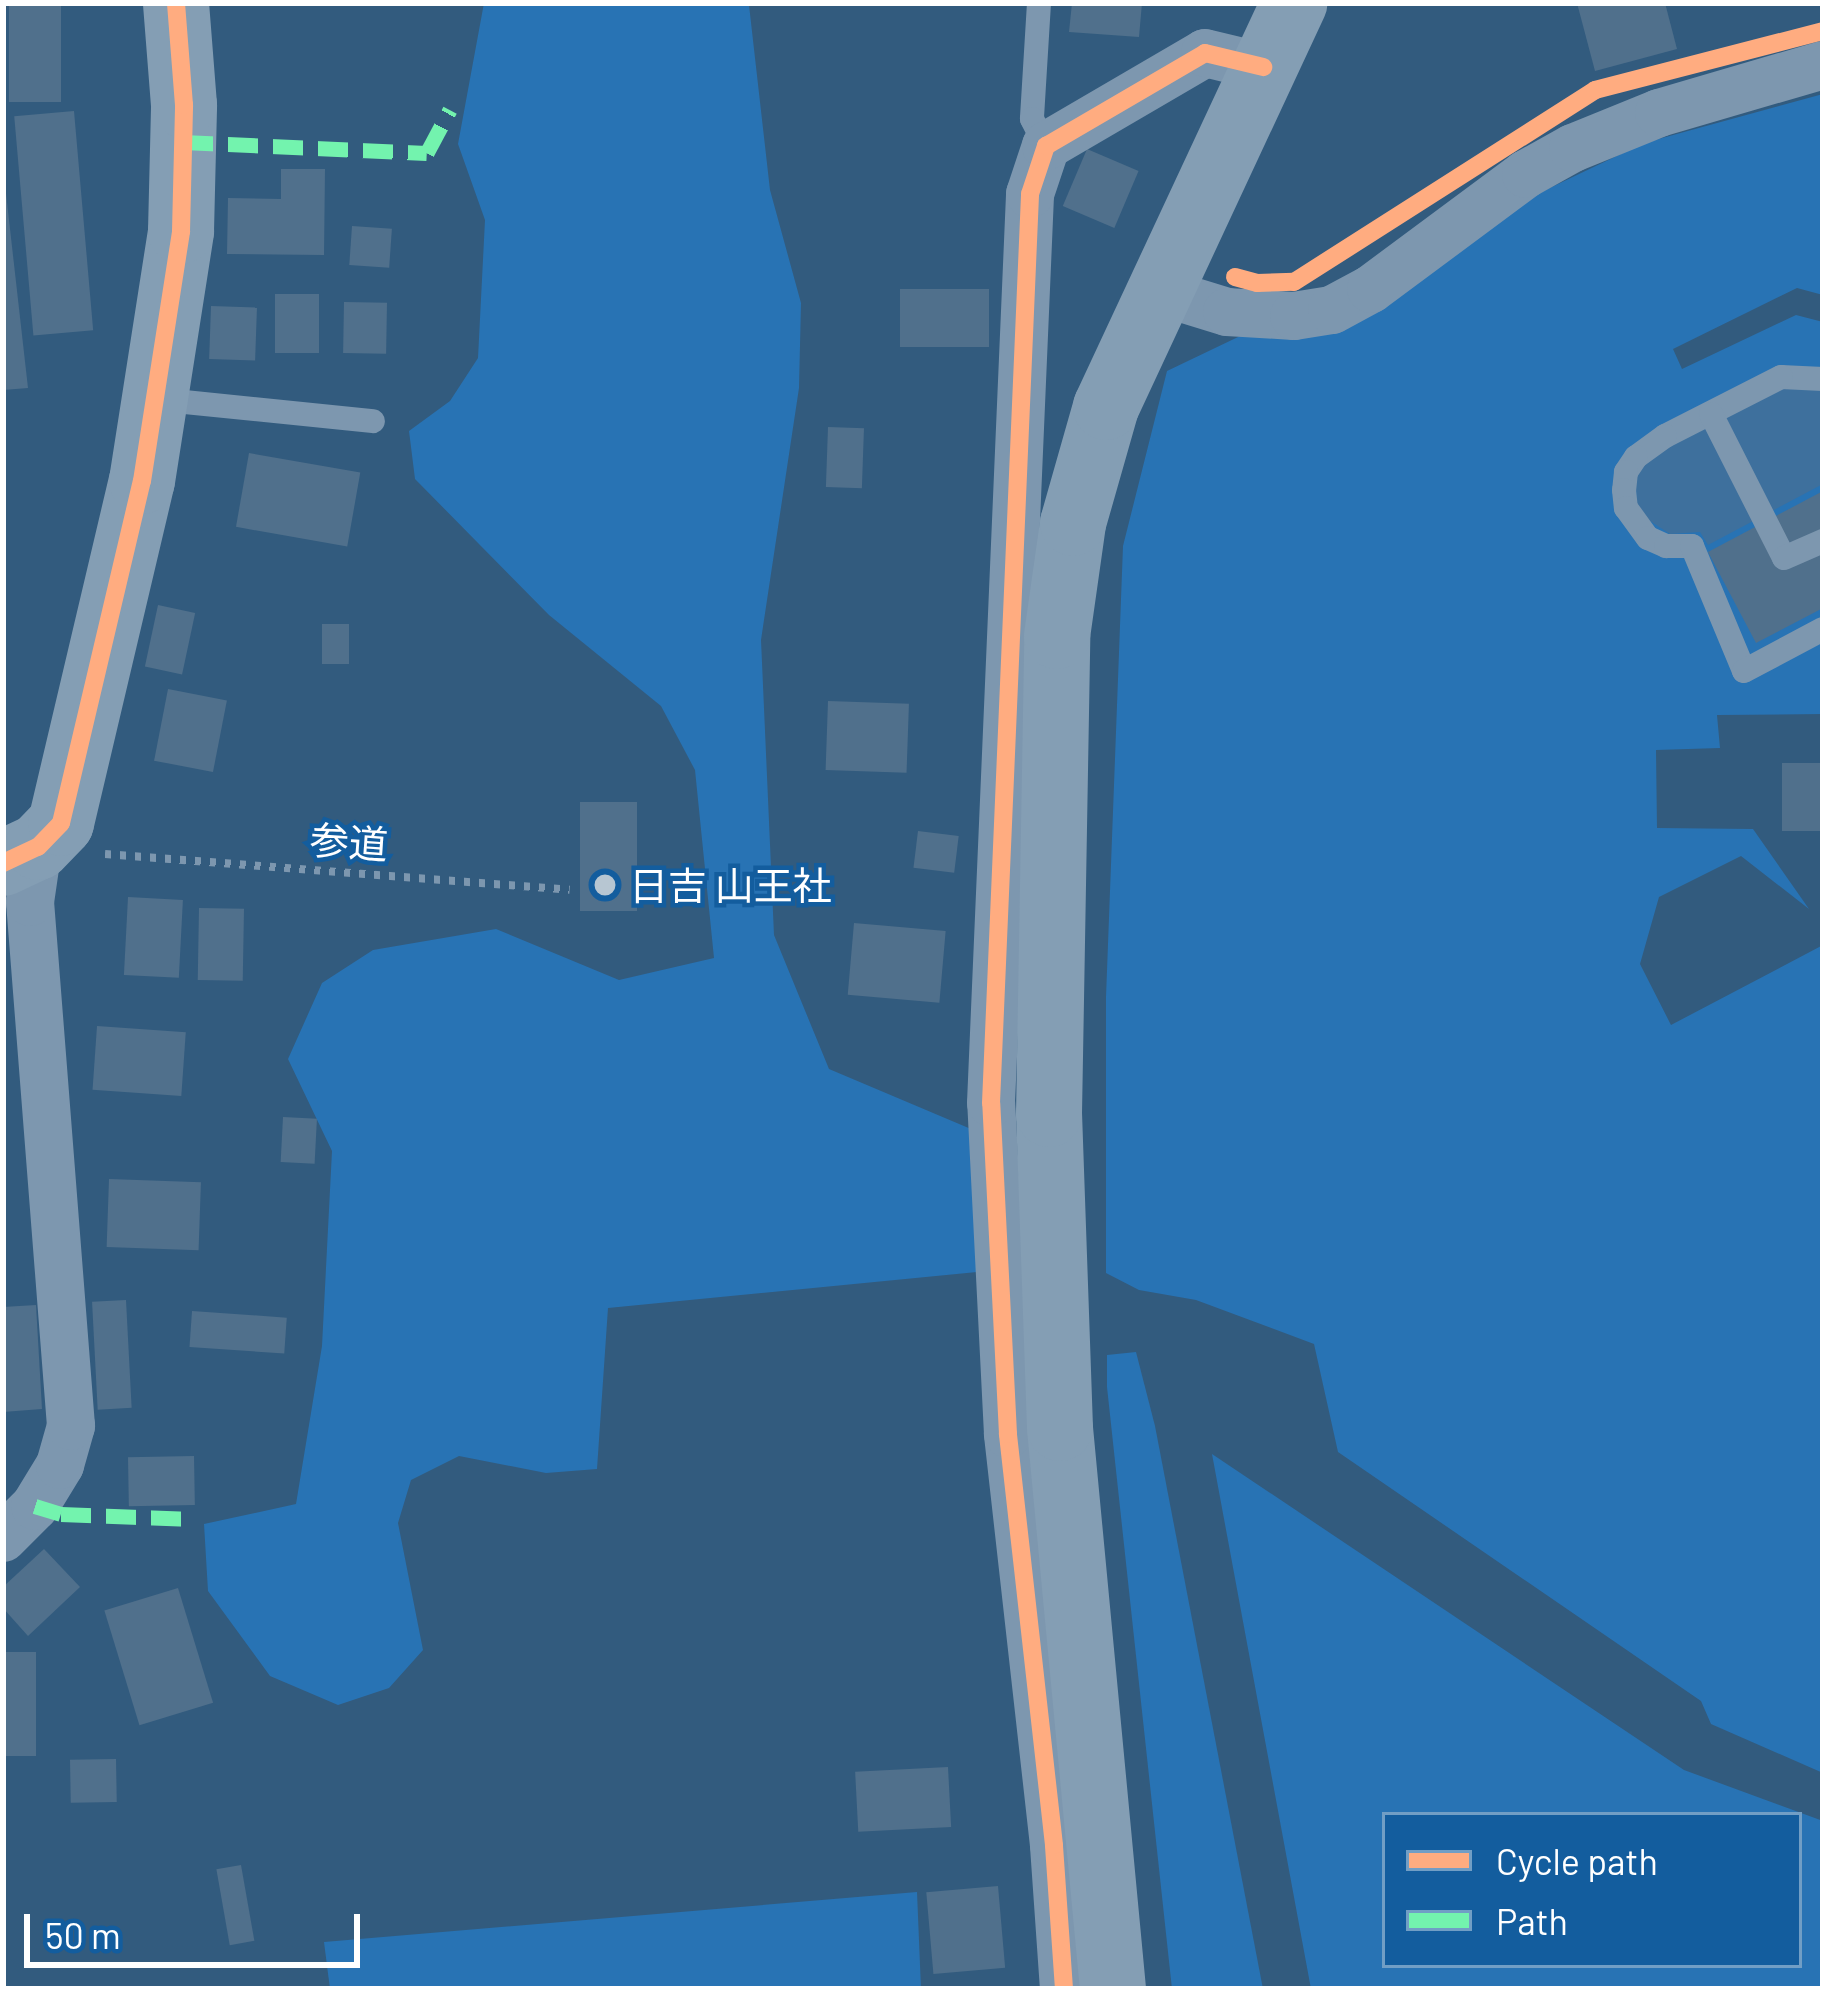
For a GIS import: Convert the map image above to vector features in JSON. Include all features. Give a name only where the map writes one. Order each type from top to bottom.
[{"type":"street","points":[[3,1538],[34,1506],[60,1465],[70,1426],[30,902],[21,855],[61,823],[81,753],[155,399],[182,231],[184,105],[176,3]]},
{"type":"street","points":[[1064,1989],[1054,1845],[1008,1434],[991,1103],[1028,910],[1072,523],[1106,407],[1294,3]]},
{"type":"street","points":[[1113,1989],[1060,1428],[1049,1114],[1028,910],[1030,194],[1046,146],[1205,53],[1263,67]]},
{"type":"street","points":[[1162,292],[1227,312],[1294,316],[1332,310],[1371,289],[1526,174],[1573,148],[1659,113],[1823,65]]},
{"type":"lane","points":[[1039,3],[1032,119],[1046,146]]},
{"type":"lane","points":[[1823,379],[1781,377],[1636,457],[1625,472],[1626,508],[1648,538],[1666,546],[1692,546],[1744,670],[1823,629]]},
{"type":"lane","points":[[155,399],[373,421]]},
{"type":"lane","points":[[1711,414],[1784,558],[1823,541]]},
{"type":"shaded area","points":[[484,3],[749,5],[770,190],[801,303],[799,388],[761,640],[774,935],[829,1069],[971,1129],[977,1272],[608,1308],[597,1469],[546,1473],[459,1456],[411,1480],[398,1523],[423,1650],[389,1688],[338,1705],[270,1676],[208,1591],[204,1524],[296,1504],[322,1346],[332,1151],[288,1059],[322,983],[373,950],[496,929],[619,980],[714,958],[695,770],[661,706],[549,615],[415,479],[409,431],[450,401],[478,358],[485,220],[458,144]]},
{"type":"shaded area","points":[[1823,94],[1823,295],[1797,288],[1673,349],[1682,369],[1796,315],[1823,322],[1823,714],[1717,715],[1720,748],[1656,750],[1657,828],[1753,829],[1809,909],[1741,856],[1659,897],[1640,964],[1671,1025],[1823,945],[1823,1773],[1711,1724],[1701,1701],[1338,1452],[1314,1344],[1196,1300],[1139,1290],[1106,1273],[1106,997],[1123,546],[1167,371],[1644,143]]},
{"type":"shaded area","points":[[1823,386],[1823,484],[1708,545],[1700,532],[1670,534],[1644,517],[1637,504],[1635,474],[1641,460],[1771,390]]},
{"type":"shaded area","points":[[1136,1352],[1155,1426],[1263,1989],[1172,1989],[1107,1387],[1107,1355]]},
{"type":"shaded area","points":[[1212,1454],[1684,1770],[1798,1812],[1382,1812],[1382,1968],[1802,1968],[1802,1813],[1823,1821],[1823,1989],[1311,1989]]},
{"type":"shaded area","points":[[917,1892],[921,1989],[330,1989],[324,1942]]},
{"type":"building","points":[[9,3],[61,3],[61,102],[9,102]]},
{"type":"building","points":[[1072,3],[1142,3],[1139,37],[1069,32]]},
{"type":"building","points":[[1577,3],[1665,3],[1677,49],[1595,71]]},
{"type":"building","points":[[74,111],[93,330],[33,335],[14,116]]},
{"type":"building","points":[[1087,149],[1139,171],[1114,228],[1063,206]]},
{"type":"building","points":[[3,167],[28,388],[3,390]]},
{"type":"building","points":[[281,169],[325,169],[324,255],[227,254],[228,198],[281,199]]},
{"type":"building","points":[[352,226],[392,229],[389,268],[349,265]]},
{"type":"building","points":[[900,289],[989,289],[989,347],[900,347]]},
{"type":"building","points":[[275,294],[319,294],[319,353],[275,353]]},
{"type":"building","points":[[344,302],[387,303],[386,354],[343,353]]},
{"type":"building","points":[[211,306],[257,308],[255,361],[209,359]]},
{"type":"building","points":[[828,427],[864,428],[862,488],[826,487]]},
{"type":"building","points":[[249,453],[360,473],[347,546],[236,527]]},
{"type":"building","points":[[1823,491],[1823,608],[1756,643],[1708,552]]},
{"type":"building","points":[[158,605],[195,613],[182,675],[145,667]]},
{"type":"building","points":[[322,624],[349,624],[349,664],[322,664]]},
{"type":"building","points":[[168,689],[227,700],[213,772],[154,761]]},
{"type":"building","points":[[828,701],[909,704],[907,773],[826,770]]},
{"type":"building","points":[[1782,763],[1823,763],[1823,831],[1782,831]]},
{"type":"building","points":[[580,802],[637,802],[637,911],[580,911]]},
{"type":"building","points":[[918,831],[959,836],[954,873],[913,868]]},
{"type":"building","points":[[128,897],[183,900],[179,978],[124,975]]},
{"type":"building","points":[[199,908],[244,909],[243,981],[198,980]]},
{"type":"building","points":[[854,923],[946,931],[939,1003],[848,995]]},
{"type":"building","points":[[97,1026],[186,1032],[181,1096],[93,1090]]},
{"type":"building","points":[[283,1117],[317,1119],[315,1164],[281,1162]]},
{"type":"building","points":[[109,1179],[201,1182],[199,1250],[107,1247]]},
{"type":"building","points":[[126,1300],[132,1408],[98,1410],[92,1302]]},
{"type":"building","points":[[36,1305],[42,1409],[3,1412],[3,1307]]},
{"type":"building","points":[[192,1311],[287,1318],[284,1354],[189,1347]]},
{"type":"building","points":[[194,1456],[195,1505],[129,1506],[128,1457]]},
{"type":"building","points":[[44,1549],[80,1587],[28,1636],[3,1608],[3,1587]]},
{"type":"building","points":[[178,1588],[213,1703],[139,1725],[104,1611]]},
{"type":"building","points":[[3,1652],[36,1652],[36,1756],[3,1756]]},
{"type":"building","points":[[116,1759],[117,1802],[71,1803],[70,1760]]},
{"type":"building","points":[[948,1767],[951,1827],[858,1832],[855,1772]]},
{"type":"building","points":[[241,1865],[254,1941],[230,1945],[216,1869]]},
{"type":"building","points":[[998,1886],[1005,1968],[933,1974],[926,1892]]},
{"type":"marked path","points":[[183,142],[427,153],[450,110]]},
{"type":"marked path","points":[[35,1506],[61,1514],[193,1519]]},
{"type":"cycle path","points":[[3,863],[38,847],[61,823],[142,481],[181,231],[184,105],[176,3]]},
{"type":"cycle path","points":[[1235,277],[1257,283],[1294,282],[1595,90],[1823,31]]},
{"type":"cycle path","points":[[1064,1989],[1054,1845],[1008,1434],[991,1103],[1030,194],[1046,146],[1205,53],[1263,67]]},
{"type":"place","name":"日吉 山王社","points":[[605,885]]}]
